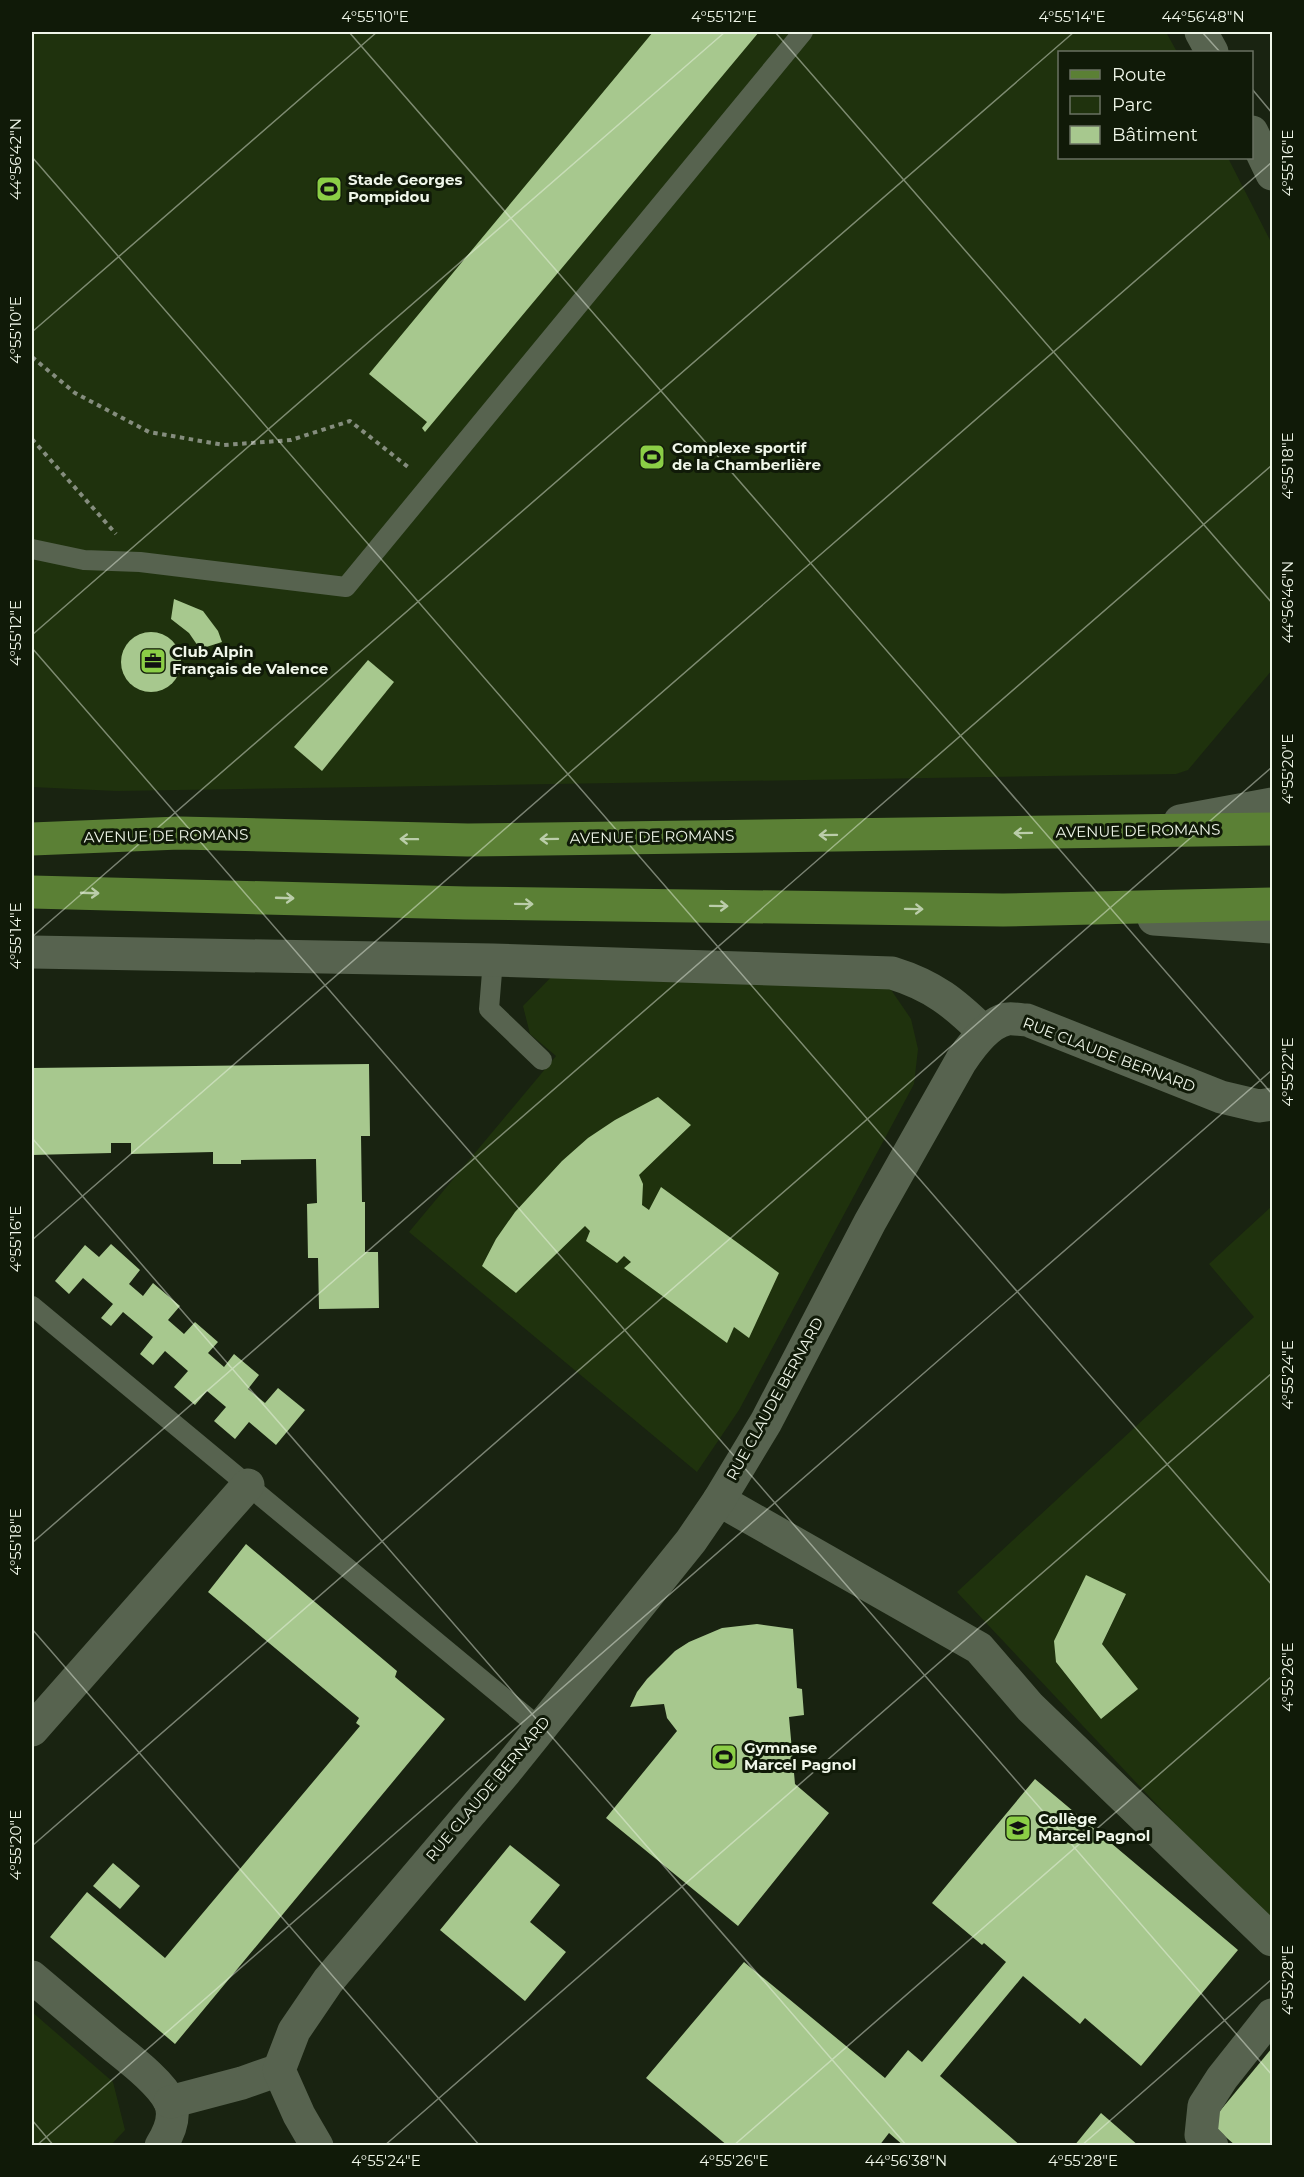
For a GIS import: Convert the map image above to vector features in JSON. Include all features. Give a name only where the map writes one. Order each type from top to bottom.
[{"type":"main road","name":"AVENUE DE ROMANS","points":[[32,839],[179,833],[468,840],[1272,829]]},
{"type":"main road","points":[[32,892],[466,903],[1003,910],[1272,904]]},
{"type":"street","points":[[1202,32],[1212,51]]},
{"type":"street","points":[[1253,136],[1272,174]]},
{"type":"street","points":[[1124,831],[1272,804]]},
{"type":"street","points":[[32,828],[179,833]]},
{"type":"street","points":[[1003,910],[1272,927]]},
{"type":"street","points":[[32,952],[493,960],[892,973],[917,981],[941,994],[984,1032]]},
{"type":"street","name":"RUE CLAUDE BERNARD","points":[[279,2070],[294,2031],[328,1981],[540,1728],[691,1541],[719,1500],[766,1422],[870,1222],[961,1061],[984,1032],[1007,1019],[1027,1020],[1221,1097],[1259,1106],[1272,1104]]},
{"type":"street","points":[[32,1730],[248,1485]]},
{"type":"street","points":[[719,1500],[980,1648],[1030,1707],[1272,1940]]},
{"type":"street","points":[[32,1977],[156,2083],[170,2102],[172,2120],[167,2137],[161,2145]]},
{"type":"street","points":[[1212,2145],[1201,2135],[1203,2106],[1272,2014]]},
{"type":"street","points":[[170,2102],[242,2084],[279,2070],[299,2115],[317,2145]]},
{"type":"lane","points":[[32,549],[84,560],[140,562],[346,587],[803,32]]},
{"type":"lane","points":[[493,960],[489,1009],[542,1060]]},
{"type":"lane","points":[[32,1305],[540,1728]]},
{"type":"path","points":[[32,357],[75,393],[149,432],[224,445],[291,440],[350,421],[430,485]]},
{"type":"path","points":[[32,439],[140,562]]},
{"type":"green space","name":"Complexe sportif de la Chamberlière","points":[[32,32],[1166,32],[1176,51],[1058,51],[1058,159],[1229,159],[1272,244],[1272,670],[1188,770],[1176,774],[116,791],[32,787]]},
{"type":"green space","points":[[558,970],[883,978],[911,1019],[918,1049],[914,1084],[739,1410],[697,1472],[409,1232],[556,1056],[530,1034],[523,1006]]},
{"type":"green space","points":[[1272,1206],[1272,1927],[957,1592],[1254,1317],[1209,1264]],"holes":[[[1126,1595],[1102,1644],[1137,1689],[1101,1719],[1056,1662]]]},
{"type":"green space","points":[[32,2012],[113,2082],[125,2130],[111,2145],[32,2145]]},
{"type":"building","points":[[653,32],[759,32],[425,432],[422,428],[427,422],[369,374]]},
{"type":"building","points":[[174,599],[203,611],[218,631],[222,642],[200,649],[189,633],[171,619]]},
{"type":"building","points":[[145,632],[157,632],[168,637],[176,645],[181,662],[179,674],[168,687],[157,692],[145,692],[134,687],[126,679],[121,668],[121,656],[126,645],[134,637]]},
{"type":"building","points":[[368,660],[394,682],[322,771],[294,747]]},
{"type":"building","points":[[369,1064],[370,1136],[361,1136],[362,1202],[365,1202],[365,1252],[378,1252],[379,1308],[319,1309],[318,1258],[308,1258],[307,1204],[317,1203],[316,1159],[241,1160],[241,1164],[213,1164],[213,1152],[131,1154],[131,1143],[111,1143],[111,1153],[32,1155],[32,1068]]},
{"type":"building","points":[[658,1097],[691,1125],[639,1175],[643,1184],[642,1205],[649,1210],[661,1187],[779,1273],[749,1338],[734,1327],[727,1343],[624,1268],[631,1262],[624,1256],[617,1263],[586,1241],[590,1231],[585,1226],[516,1293],[482,1266],[496,1239],[515,1212],[562,1161],[588,1138],[615,1120]]},
{"type":"building","points":[[111,1244],[140,1270],[129,1284],[143,1296],[153,1283],[180,1306],[168,1320],[184,1334],[195,1322],[218,1342],[208,1353],[224,1367],[234,1354],[259,1375],[248,1389],[265,1403],[278,1388],[305,1410],[276,1445],[249,1422],[235,1439],[214,1421],[226,1407],[207,1391],[195,1405],[174,1387],[188,1371],[165,1351],[153,1365],[140,1354],[153,1337],[123,1312],[111,1326],[101,1318],[113,1304],[83,1278],[69,1294],[55,1281],[85,1245],[99,1257]]},
{"type":"building","points":[[246,1544],[397,1671],[395,1677],[445,1719],[175,2044],[50,1937],[87,1892],[165,1958],[360,1726],[356,1723],[359,1718],[208,1592]]},
{"type":"building","points":[[1086,1575],[1126,1594],[1102,1644],[1138,1689],[1101,1719],[1056,1662],[1054,1641]]},
{"type":"building","name":"Gymnase Marcel Pagnol","points":[[757,1624],[793,1629],[797,1688],[802,1689],[804,1715],[789,1717],[795,1784],[829,1813],[738,1926],[606,1818],[677,1731],[667,1718],[664,1704],[630,1707],[637,1692],[647,1679],[675,1651],[689,1642],[722,1628]]},
{"type":"building","points":[[1035,1779],[1238,1950],[1141,2066],[1085,2018],[1080,2024],[1023,1976],[940,2076],[1021,2146],[904,2146],[889,2133],[879,2146],[728,2146],[646,2078],[744,1962],[885,2078],[908,2050],[922,2062],[1006,1962],[932,1903]]},
{"type":"building","points":[[510,1845],[560,1885],[530,1922],[566,1952],[525,2001],[440,1930]]},
{"type":"building","points":[[113,1863],[140,1886],[120,1909],[93,1886]]},
{"type":"building","points":[[1272,2048],[1272,2144],[1236,2146],[1210,2123]]},
{"type":"building","points":[[1101,2113],[1139,2146],[1074,2146]]},
{"type":"place","name":"Stade Georges Pompidou","points":[[329,189]]},
{"type":"place","name":"Complexe sportif de la Chamberlière","points":[[652,457]]},
{"type":"place","name":"Club Alpin Français de Valence","points":[[153,661]]},
{"type":"place","name":"Gymnase Marcel Pagnol","points":[[724,1757]]},
{"type":"place","name":"Collège Marcel Pagnol","points":[[1018,1828]]}]
